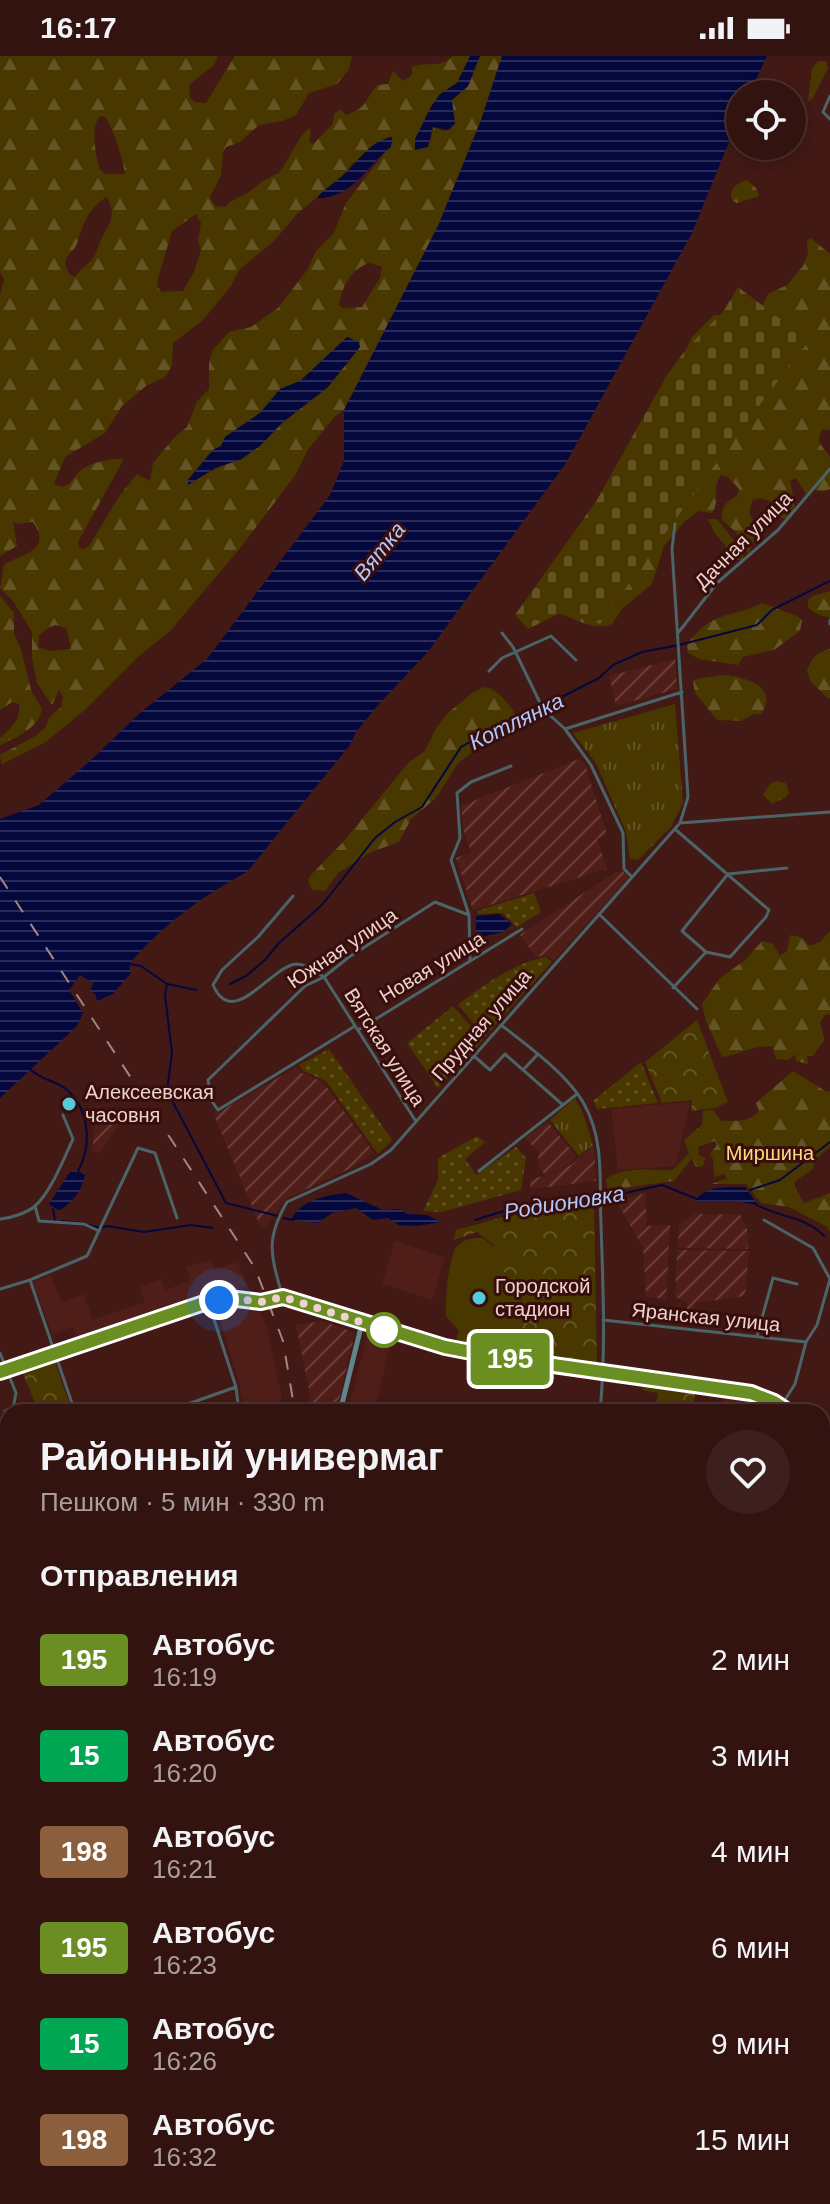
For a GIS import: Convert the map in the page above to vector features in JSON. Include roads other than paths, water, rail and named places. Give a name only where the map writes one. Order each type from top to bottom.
[{"type":"main road","points":[[4,1371],[208,1302],[229,1298],[261,1302],[283,1297],[445,1347],[751,1393],[776,1404]]},
{"type":"street","points":[[830,96],[823,112],[830,119]]},
{"type":"street","name":"Дачная улица","points":[[678,633],[717,583],[778,530],[830,469]]},
{"type":"street","name":"Прудная улица","points":[[283,1297],[272,1263],[272,1240],[287,1202],[385,1155],[680,823],[688,797],[672,549],[675,524]]},
{"type":"street","points":[[502,633],[516,652],[538,702],[565,729],[591,765],[623,833],[624,869],[632,877]]},
{"type":"street","points":[[489,671],[502,658],[551,636],[576,660]]},
{"type":"street","points":[[565,729],[682,692]]},
{"type":"street","points":[[470,960],[469,915],[451,860],[460,838],[457,793],[471,782],[511,766]]},
{"type":"street","points":[[680,823],[830,812]]},
{"type":"street","points":[[676,830],[728,874],[769,910],[730,957],[706,952],[682,931],[728,874],[787,868]]},
{"type":"street","name":"Вятская улица","points":[[293,896],[258,937],[215,979],[213,985],[216,991],[228,1000],[245,998],[284,968],[293,965],[306,966],[324,977],[415,1120]]},
{"type":"street","name":"Южная улица","points":[[218,1110],[211,1100],[208,1080],[298,992],[435,902],[469,915]]},
{"type":"street","points":[[599,914],[697,1009]]},
{"type":"street","name":"Новая улица","points":[[218,1110],[522,929]]},
{"type":"street","points":[[673,988],[706,952]]},
{"type":"street","points":[[501,1025],[577,1094],[589,1114],[600,1153],[603,1320],[601,1404]]},
{"type":"street","points":[[474,1056],[490,1070],[505,1054],[563,1105]]},
{"type":"street","points":[[523,1070],[537,1055]]},
{"type":"street","points":[[479,1171],[577,1094]]},
{"type":"street","points":[[0,1219],[35,1206],[56,1174],[73,1139],[63,1115]]},
{"type":"street","points":[[0,1289],[87,1256],[138,1148],[155,1153],[177,1218]]},
{"type":"street","points":[[35,1206],[39,1221],[84,1224],[99,1231]]},
{"type":"street","points":[[764,1220],[813,1248],[830,1279],[817,1325],[806,1342],[795,1384],[782,1404]]},
{"type":"street","points":[[757,1336],[773,1278],[797,1284]]},
{"type":"street","points":[[30,1280],[72,1404]]},
{"type":"street","points":[[208,1302],[236,1387],[238,1404]]},
{"type":"street","name":"Яранская улица","points":[[603,1320],[806,1342]]},
{"type":"street","points":[[342,1404],[362,1323]]},
{"type":"street","points":[[0,1353],[4,1371],[16,1393],[14,1404]]},
{"type":"street","points":[[188,1404],[236,1387]]},
{"type":"water","points":[[470,56],[480,56],[468,86],[452,100],[455,124],[448,130],[433,127],[428,147],[415,150],[415,139],[432,105],[440,94],[457,83]]},
{"type":"water","name":"Вятка","points":[[502,56],[767,56],[756,80],[726,80],[726,149],[692,233],[566,463],[427,653],[378,705],[356,732],[350,745],[247,872],[199,902],[153,938],[129,965],[131,973],[113,994],[97,1001],[95,993],[90,992],[93,983],[80,975],[69,990],[83,1013],[77,1026],[0,1098],[0,819],[39,805],[140,713],[207,659],[330,495],[344,461],[344,410],[438,226],[481,120]]},
{"type":"water","points":[[392,137],[391,147],[350,187],[330,197],[317,198],[376,143]]},
{"type":"water","points":[[347,337],[359,342],[360,347],[328,387],[240,460],[215,468],[188,485],[188,480],[213,450],[221,446],[225,437],[260,413],[280,389],[300,381]]},
{"type":"water","points":[[499,914],[512,924],[503,932],[476,938],[476,916]]},
{"type":"water","points":[[78,1171],[85,1175],[79,1192],[59,1211],[49,1204],[70,1172]]},
{"type":"water","points":[[745,1187],[758,1205],[733,1201],[695,1201],[711,1190]]},
{"type":"water","points":[[346,1193],[383,1210],[400,1209],[407,1214],[427,1215],[441,1222],[399,1225],[388,1218],[373,1220],[356,1208],[332,1213],[318,1223],[291,1220],[307,1203]]},
{"type":"waterway","name":"Котлянка","points":[[230,984],[246,976],[265,960],[279,943],[322,905],[375,838],[422,807],[461,747],[504,722],[532,717],[556,700],[599,678],[613,665],[642,652],[757,625],[772,610],[830,581]]},
{"type":"waterway","name":"Котлянка","points":[[129,964],[141,966],[167,984],[196,990]]},
{"type":"waterway","name":"Родионовка","points":[[167,984],[165,995],[172,1053],[167,1091],[226,1203],[278,1216]]},
{"type":"waterway","points":[[30,1069],[63,1087],[75,1098],[80,1108],[87,1140],[78,1171]]},
{"type":"waterway","name":"Родионовка","points":[[750,1190],[780,1180],[830,1142]]},
{"type":"waterway","name":"Родионовка","points":[[552,1206],[662,1185],[697,1199]]},
{"type":"waterway","points":[[755,1204],[800,1220],[824,1236]]},
{"type":"waterway","name":"Родионовка","points":[[475,1220],[513,1208],[530,1207]]},
{"type":"waterway","points":[[53,1209],[55,1221]]},
{"type":"waterway","name":"Родионовка","points":[[284,1218],[293,1220]]},
{"type":"waterway","points":[[62,1221],[83,1223]]},
{"type":"waterway","points":[[89,1225],[144,1232],[191,1225],[213,1228]]},
{"type":"railway","points":[[0,877],[255,1268],[283,1341],[294,1404]]},
{"type":"place","name":"Алексеевская часовня","points":[[69,1104]]},
{"type":"place","name":"Городской стадион","points":[[479,1298]]},
{"type":"park label","name":"Миршина","points":[[770,1153]]}]
